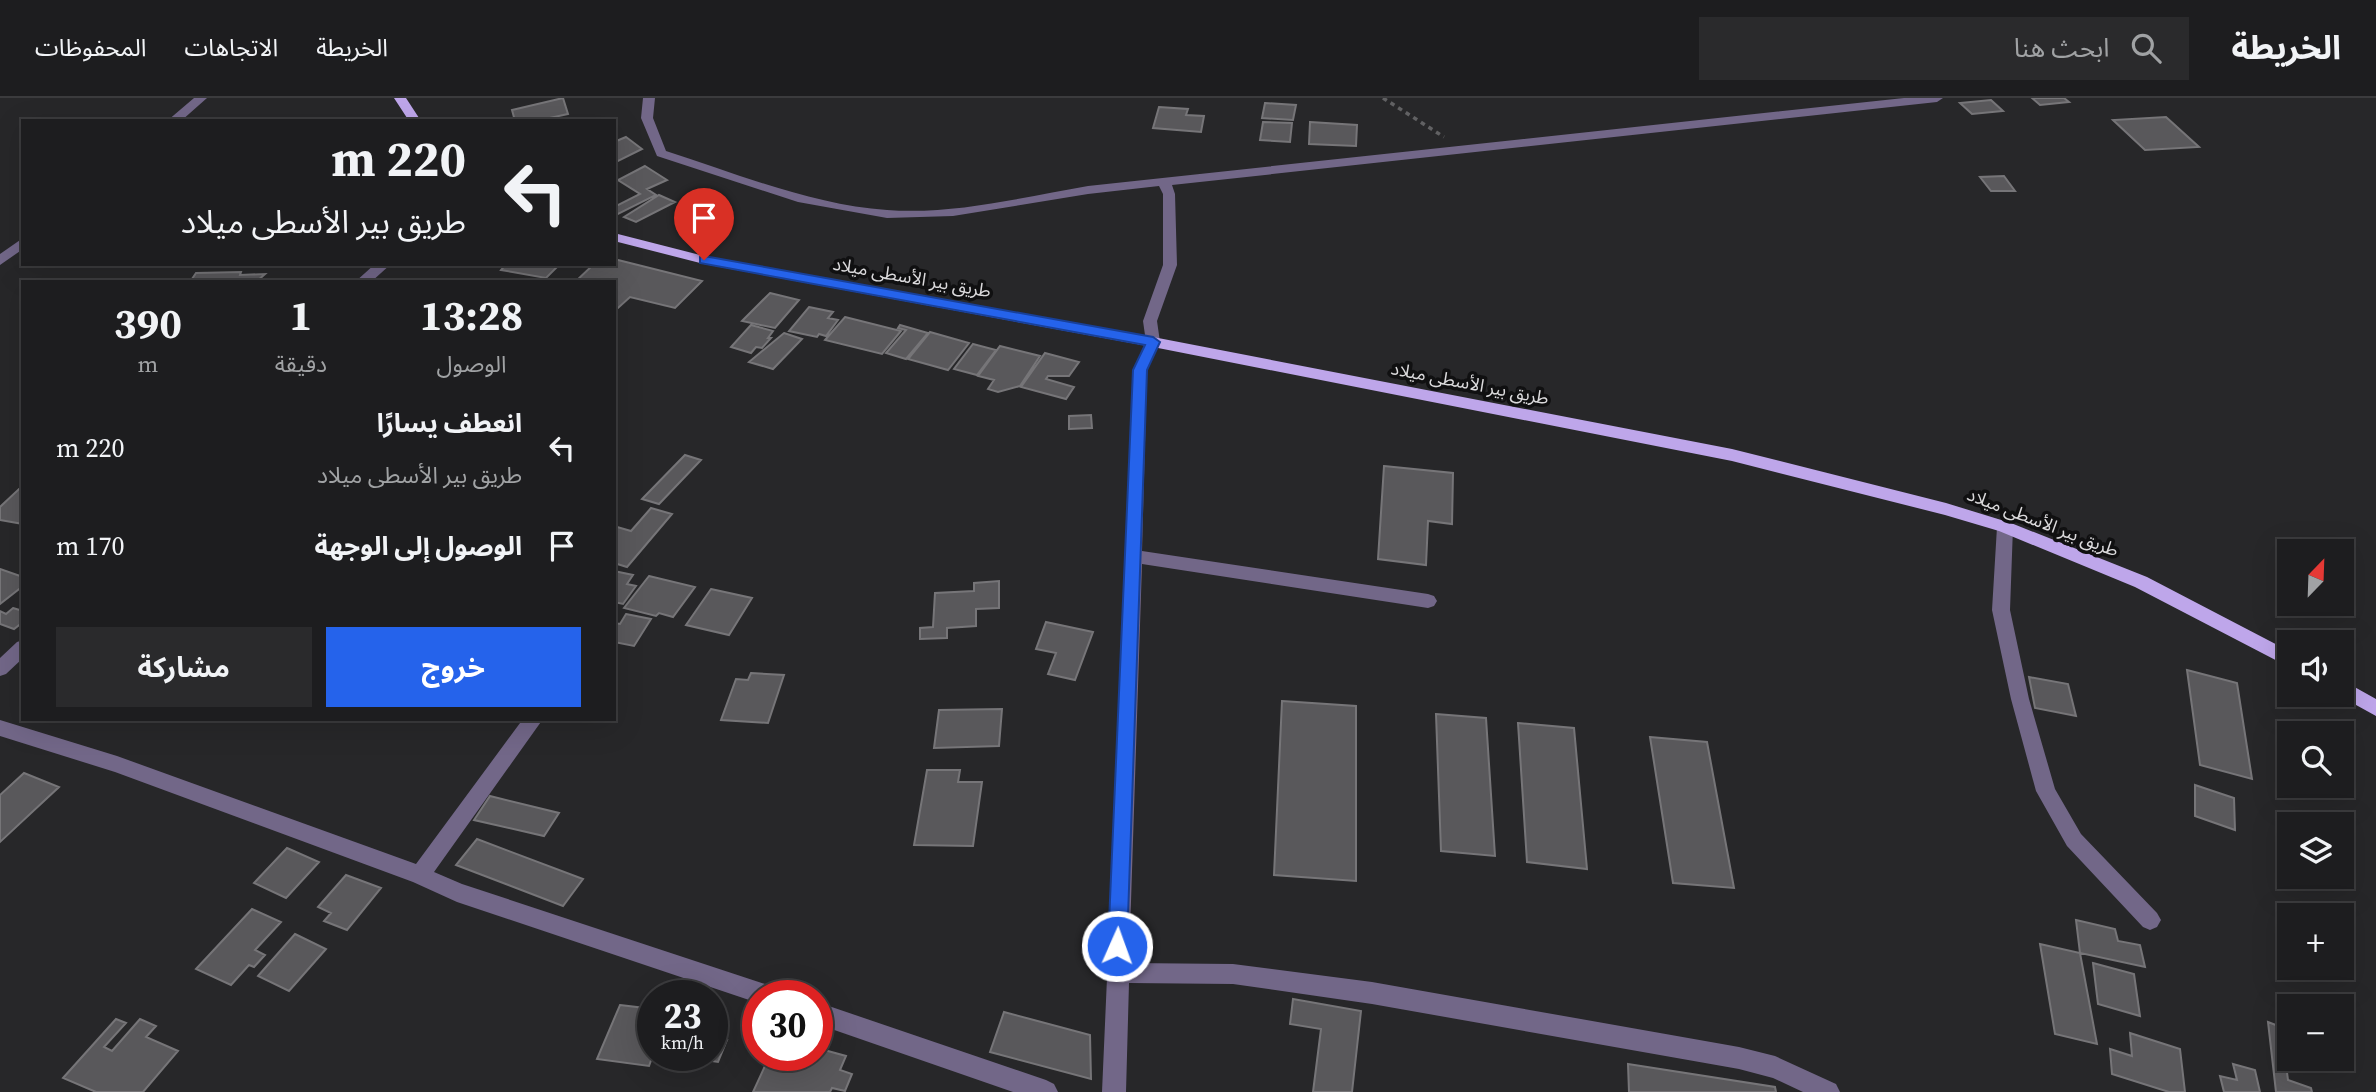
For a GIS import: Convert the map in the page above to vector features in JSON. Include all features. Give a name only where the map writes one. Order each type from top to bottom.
[{"type":"main road","points":[[400,98],[414,119]]},
{"type":"main road","name":"طريق بير الأسطى ميلاد","points":[[616,237],[754,270],[1153,342],[1732,455],[1946,509],[2005,527],[2141,582],[2277,654]]},
{"type":"main road","points":[[2354,695],[2376,708]]},
{"type":"street","points":[[175,119],[201,98]]},
{"type":"street","points":[[649,98],[648,118],[661,153],[803,199],[887,214],[953,212],[1088,190],[1937,98]]},
{"type":"street","points":[[1114,1092],[1116,973],[1140,370],[1153,342],[1150,321],[1170,265],[1169,194],[1164,182]]},
{"type":"street","points":[[0,261],[21,244]]},
{"type":"street","points":[[364,280],[382,266]]},
{"type":"street","points":[[2005,527],[2001,610],[2020,699],[2046,791],[2074,840],[2150,920]]},
{"type":"street","points":[[1132,556],[1428,601]]},
{"type":"street","points":[[0,669],[21,648]]},
{"type":"street","points":[[420,875],[533,721]]},
{"type":"street","points":[[0,728],[105,760],[420,875],[457,892],[742,987]]},
{"type":"street","points":[[1116,973],[1233,974],[1372,993],[1738,1058],[1775,1067],[1828,1092]]},
{"type":"street","points":[[833,1019],[1046,1092]]},
{"type":"path","points":[[1383,98],[1449,139]]},
{"type":"building","points":[[563,98],[568,114],[545,119],[514,119],[512,110]]},
{"type":"building","points":[[2032,98],[2064,98],[2069,102],[2040,105]]},
{"type":"building","points":[[1991,100],[2003,111],[1972,114],[1960,103]]},
{"type":"building","points":[[1265,103],[1296,105],[1293,120],[1262,118]]},
{"type":"building","points":[[1159,107],[1188,109],[1186,115],[1204,116],[1201,132],[1153,128]]},
{"type":"building","points":[[2166,117],[2199,147],[2145,150],[2113,120]]},
{"type":"building","points":[[1263,122],[1292,123],[1290,142],[1260,140]]},
{"type":"building","points":[[1310,122],[1357,125],[1356,146],[1309,144]]},
{"type":"building","points":[[626,137],[642,149],[616,162],[616,141]]},
{"type":"building","points":[[645,166],[667,180],[647,189],[656,195],[616,215],[616,206],[640,194],[618,180]]},
{"type":"building","points":[[2004,176],[2015,191],[1991,191],[1980,177]]},
{"type":"building","points":[[659,195],[675,202],[636,222],[624,217]]},
{"type":"building","points":[[616,260],[702,281],[675,308],[630,297],[618,308],[616,280],[577,280],[592,266],[616,266]]},
{"type":"building","points":[[504,266],[558,266],[546,278],[501,270]]},
{"type":"building","points":[[196,273],[265,274],[258,280],[191,280]]},
{"type":"building","points":[[770,293],[799,300],[775,328],[742,321]]},
{"type":"building","points":[[809,307],[833,312],[828,318],[838,320],[826,336],[819,334],[817,337],[789,331]]},
{"type":"building","points":[[845,317],[901,331],[882,354],[825,340]]},
{"type":"building","points":[[751,325],[773,331],[768,338],[771,338],[762,348],[756,347],[751,353],[731,347]]},
{"type":"building","points":[[900,325],[928,333],[906,359],[886,353],[906,330],[898,328]]},
{"type":"building","points":[[930,332],[969,343],[948,370],[908,359]]},
{"type":"building","points":[[784,333],[802,339],[773,369],[749,362]]},
{"type":"building","points":[[973,344],[996,350],[977,375],[954,369]]},
{"type":"building","points":[[1000,346],[1040,356],[1020,386],[998,392],[988,389],[994,380],[978,376]]},
{"type":"building","points":[[1045,353],[1079,362],[1069,376],[1048,376],[1046,379],[1074,387],[1066,399],[1021,387]]},
{"type":"building","points":[[1091,415],[1092,428],[1069,429],[1069,416]]},
{"type":"building","points":[[685,455],[701,460],[659,504],[642,499]]},
{"type":"building","points":[[1384,466],[1453,473],[1452,524],[1428,521],[1426,565],[1378,559]]},
{"type":"building","points":[[21,490],[21,524],[0,520],[0,507]]},
{"type":"building","points":[[651,508],[672,514],[627,567],[616,564],[616,527],[631,531]]},
{"type":"building","points":[[0,569],[21,576],[21,588],[0,604]]},
{"type":"building","points":[[616,571],[633,575],[627,584],[636,586],[623,604],[616,602]]},
{"type":"building","points":[[649,576],[695,587],[673,617],[624,608]]},
{"type":"building","points":[[999,581],[999,608],[976,609],[976,626],[947,628],[947,638],[920,639],[920,628],[933,627],[935,593],[974,591],[974,583]]},
{"type":"building","points":[[711,589],[752,598],[729,635],[686,625]]},
{"type":"building","points":[[13,608],[21,610],[21,624],[14,629],[0,624],[0,611],[6,614]]},
{"type":"building","points":[[626,614],[651,619],[634,646],[616,642],[616,623],[620,624]]},
{"type":"building","points":[[1046,622],[1093,632],[1075,680],[1048,674],[1056,653],[1036,649]]},
{"type":"building","points":[[2187,670],[2237,683],[2252,779],[2200,765]]},
{"type":"building","points":[[751,673],[784,675],[768,723],[721,720],[736,679],[748,680]]},
{"type":"building","points":[[2029,677],[2068,684],[2076,716],[2035,708]]},
{"type":"building","points":[[1282,701],[1356,706],[1356,881],[1274,875]]},
{"type":"building","points":[[1002,709],[999,746],[934,748],[939,710]]},
{"type":"building","points":[[1436,714],[1486,718],[1495,856],[1441,851]]},
{"type":"building","points":[[1518,723],[1574,728],[1587,869],[1527,862]]},
{"type":"building","points":[[1650,737],[1707,742],[1734,888],[1673,883]]},
{"type":"building","points":[[927,770],[960,770],[958,782],[982,782],[973,846],[914,845]]},
{"type":"building","points":[[24,773],[59,787],[0,842],[0,795]]},
{"type":"building","points":[[2195,785],[2234,798],[2235,830],[2195,816]]},
{"type":"building","points":[[490,796],[559,813],[544,836],[474,820]]},
{"type":"building","points":[[477,839],[583,879],[563,906],[456,865]]},
{"type":"building","points":[[287,848],[319,862],[286,898],[254,883]]},
{"type":"building","points":[[346,875],[381,888],[347,930],[324,921],[331,913],[318,907]]},
{"type":"building","points":[[252,909],[281,922],[255,950],[265,955],[254,967],[249,965],[231,985],[196,969]]},
{"type":"building","points":[[2076,920],[2115,929],[2118,941],[2140,945],[2145,967],[2080,953]]},
{"type":"building","points":[[295,934],[326,949],[289,991],[258,976]]},
{"type":"building","points":[[2040,944],[2080,953],[2097,1044],[2055,1034]]},
{"type":"building","points":[[2093,963],[2134,974],[2140,1016],[2098,1004]]},
{"type":"building","points":[[1293,999],[1361,1011],[1352,1092],[1313,1092],[1321,1029],[1290,1024]]},
{"type":"building","points":[[620,1005],[637,1007],[637,1064],[597,1059]]},
{"type":"building","points":[[1004,1012],[1090,1035],[1091,1079],[990,1052]]},
{"type":"building","points":[[116,1019],[126,1023],[104,1047],[112,1051],[140,1019],[156,1026],[146,1037],[178,1051],[143,1092],[96,1092],[63,1078]]},
{"type":"building","points":[[2268,1022],[2277,1025],[2277,1071],[2287,1071],[2288,1080],[2311,1088],[2312,1092],[2276,1092]]},
{"type":"building","points":[[2130,1033],[2180,1049],[2185,1092],[2169,1092],[2112,1074],[2110,1049],[2132,1056]]},
{"type":"building","points":[[833,1052],[846,1056],[840,1070],[852,1074],[845,1091],[832,1088],[830,1092],[753,1092],[763,1071],[833,1071]]},
{"type":"building","points":[[1628,1064],[1775,1087],[1776,1092],[1629,1092]]},
{"type":"building","points":[[2233,1064],[2255,1070],[2260,1092],[2224,1092],[2220,1076],[2237,1080]]},
{"type":"route","points":[[704,260],[1153,342],[1140,370],[1117,946]]}]
